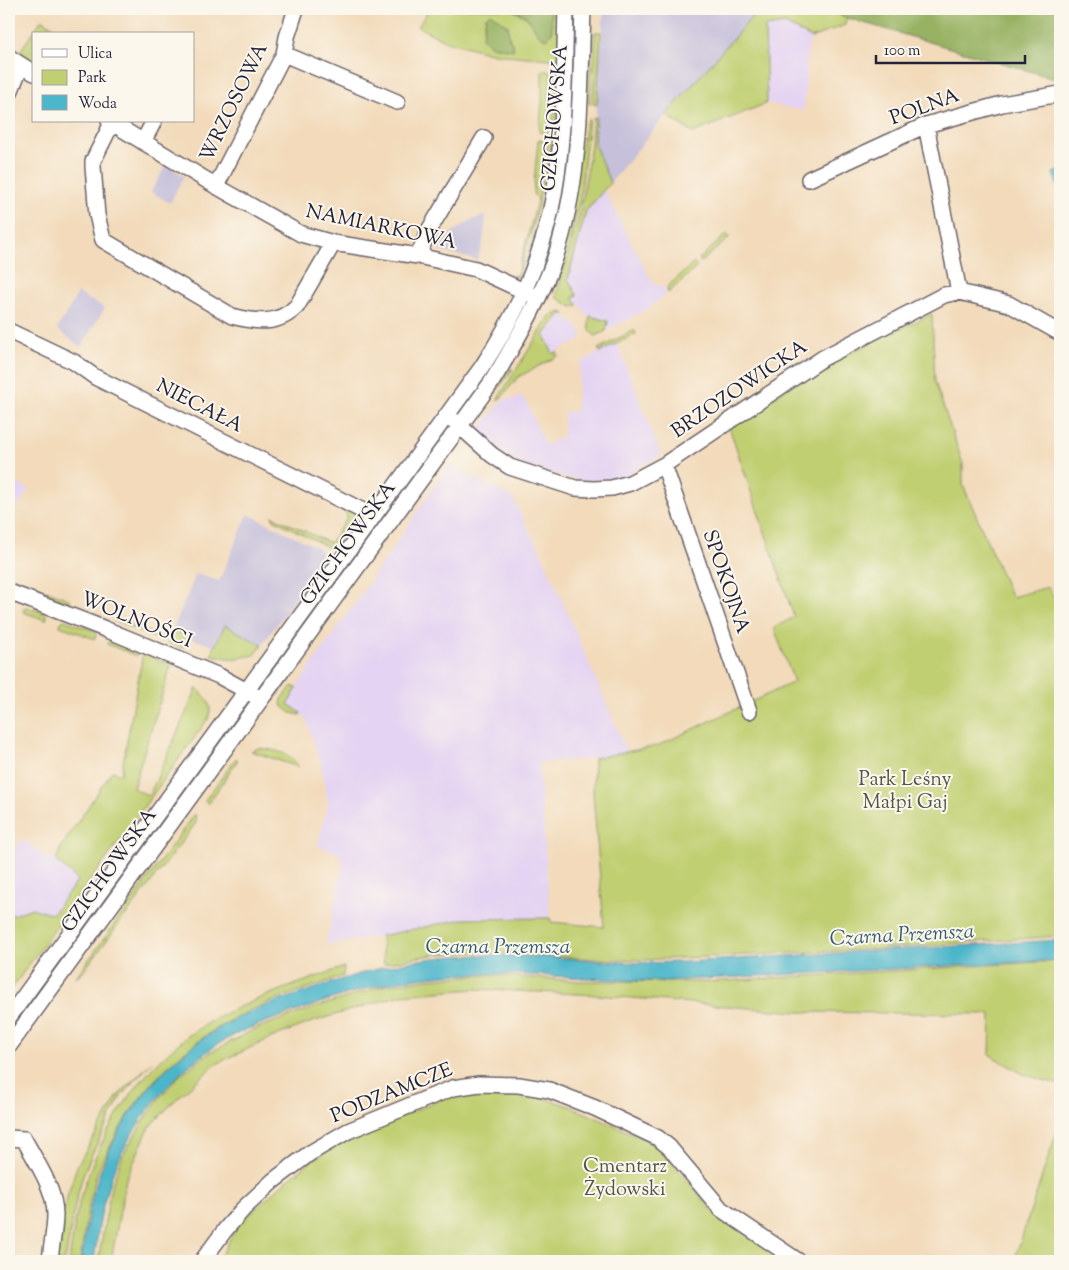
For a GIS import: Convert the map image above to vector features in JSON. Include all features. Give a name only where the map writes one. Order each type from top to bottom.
[{"type":"street","name":"WRZOSOWA","points":[[216,186],[284,54],[296,9]]},
{"type":"street","name":"GZICHOWSKA","points":[[9,1046],[491,383],[526,324],[534,269],[550,214],[559,157],[566,9]]},
{"type":"street","name":"GZICHOWSKA","points":[[9,1017],[447,415],[513,316],[531,295],[554,261],[571,192],[577,152],[583,9]]},
{"type":"street","points":[[284,54],[397,102]]},
{"type":"street","points":[[9,57],[28,69],[17,75],[9,95]]},
{"type":"street","name":"POLNA","points":[[809,179],[926,125],[1002,104],[1060,94]]},
{"type":"street","points":[[111,122],[93,161],[97,215],[103,240],[232,316],[252,321],[269,321],[282,318],[292,311],[297,306],[333,243]]},
{"type":"street","name":"NAMIARKOWA","points":[[111,122],[216,186],[300,234],[333,243],[418,256],[476,270],[531,295]]},
{"type":"street","points":[[143,142],[153,122]]},
{"type":"street","points":[[926,125],[959,292],[1009,304],[1060,333]]},
{"type":"street","points":[[418,256],[429,230],[484,138]]},
{"type":"street","name":"BRZOZOWICKA","points":[[447,415],[492,455],[505,464],[575,488],[612,488],[630,483],[664,464],[823,358],[944,295],[959,292]]},
{"type":"street","name":"NIECAŁA","points":[[9,330],[74,362],[94,376],[373,516]]},
{"type":"street","name":"SPOKOJNA","points":[[664,464],[749,711]]},
{"type":"street","name":"WOLNOŚCI","points":[[9,592],[219,676],[260,700]]},
{"type":"street","points":[[19,1004],[32,1013]]},
{"type":"street","name":"PODZAMCZE","points":[[202,1261],[232,1222],[273,1181],[310,1153],[331,1140],[453,1088],[480,1084],[502,1084],[549,1090],[595,1108],[658,1138],[669,1147],[721,1208],[798,1261]]},
{"type":"street","points":[[9,1138],[24,1139],[49,1188],[55,1214],[50,1261]]},
{"type":"shaded area","points":[[604,9],[759,9],[666,115],[610,183],[594,143]]},
{"type":"shaded area","points":[[785,24],[811,38],[807,52],[804,111],[767,103],[764,27]]},
{"type":"shaded area","points":[[166,165],[184,176],[170,203],[151,192]]},
{"type":"shaded area","points":[[604,190],[653,284],[666,288],[665,295],[645,310],[606,331],[608,321],[590,318],[573,298],[568,279],[586,211]]},
{"type":"shaded area","points":[[486,215],[483,243],[477,260],[440,251],[437,243],[469,221]]},
{"type":"shaded area","points":[[78,293],[105,308],[81,347],[57,329]]},
{"type":"shaded area","points":[[562,314],[576,326],[581,333],[582,339],[553,353],[545,335]]},
{"type":"shaded area","points":[[617,343],[661,455],[618,479],[583,481],[539,471],[508,457],[480,434],[484,422],[503,400],[524,397],[545,445],[563,437],[564,412],[575,413],[581,362]]},
{"type":"shaded area","points":[[450,463],[461,471],[512,497],[546,563],[627,752],[594,758],[539,763],[550,918],[462,919],[326,945],[343,863],[338,853],[318,846],[328,803],[321,764],[305,717],[286,704]]},
{"type":"shaded area","points":[[9,480],[29,489],[9,521]]},
{"type":"shaded area","points":[[248,514],[318,548],[323,556],[289,608],[272,601],[288,609],[262,645],[224,628],[216,647],[172,632],[196,574],[219,581]]},
{"type":"shaded area","points":[[22,839],[45,856],[56,861],[78,880],[52,914],[32,908],[13,915],[9,913],[9,857]]},
{"type":"green space","points":[[429,9],[510,9],[526,17],[540,35],[552,32],[551,9],[561,9],[560,60],[494,54],[446,41],[418,27]],"holes":[[[490,14],[508,26],[513,50],[492,46],[482,37],[486,17]]]},
{"type":"green space","points":[[511,9],[551,9],[552,32],[547,39],[543,38],[525,16]]},
{"type":"green space","points":[[572,9],[577,9],[575,94],[571,151],[562,208],[554,235],[558,213]]},
{"type":"green space","points":[[759,9],[829,9],[847,18],[845,25],[811,38],[785,24],[765,27],[767,103],[693,133],[666,115]]},
{"type":"green space","points":[[829,9],[1060,9],[1060,80],[847,18]]},
{"type":"green space","points":[[490,13],[508,26],[513,50],[492,46],[482,38],[486,17]]},
{"type":"green space","points":[[42,19],[60,32],[33,32]]},
{"type":"green space","points":[[592,32],[590,105],[586,98],[587,35]]},
{"type":"green space","points":[[595,32],[601,32],[597,105],[593,104]]},
{"type":"green space","points":[[32,34],[32,63],[18,54]]},
{"type":"green space","points":[[555,70],[558,70],[556,133],[552,135]]},
{"type":"green space","points":[[542,71],[551,71],[548,133],[539,132],[542,103]]},
{"type":"green space","points":[[596,117],[594,143],[610,183],[586,211],[568,279],[577,295],[573,298],[578,305],[572,307],[556,297],[581,209],[593,118]]},
{"type":"green space","points":[[589,119],[580,200],[570,240],[553,293],[552,290],[586,122]]},
{"type":"green space","points":[[538,140],[548,141],[539,203],[520,271],[517,277],[512,279],[498,271],[512,276],[517,275],[538,198],[533,194]]},
{"type":"green space","points":[[551,141],[556,142],[539,236],[524,275],[520,278],[525,267],[543,202]]},
{"type":"green space","points":[[727,234],[729,238],[701,262],[699,259]]},
{"type":"green space","points":[[694,263],[697,267],[668,293],[667,287]]},
{"type":"green space","points":[[561,312],[565,314],[561,314],[544,335],[553,354],[557,352],[558,356],[518,377],[502,397],[497,400],[550,316]]},
{"type":"green space","name":"Park Leśny Małpi Gaj","points":[[932,314],[935,382],[963,464],[963,485],[1006,585],[1012,597],[1048,587],[1060,607],[1060,936],[877,949],[642,960],[479,952],[428,956],[384,964],[381,936],[462,919],[550,918],[551,922],[604,927],[593,793],[594,758],[657,746],[794,682],[774,628],[794,617],[729,427],[819,367]]},
{"type":"green space","points":[[590,316],[608,321],[606,331],[596,336],[593,334],[589,328]]},
{"type":"green space","points":[[517,323],[495,368],[470,402],[465,400]]},
{"type":"green space","points":[[634,330],[636,334],[600,352],[598,349]]},
{"type":"green space","points":[[510,369],[513,369],[474,422],[474,418]]},
{"type":"green space","points":[[442,432],[445,435],[370,537],[368,537],[367,535]]},
{"type":"green space","points":[[345,507],[358,514],[333,547],[328,547],[273,519],[272,516],[330,543],[347,518],[346,512],[342,509]]},
{"type":"green space","points":[[361,543],[364,545],[299,636],[315,608]]},
{"type":"green space","points":[[24,581],[41,587],[39,592],[22,586]]},
{"type":"green space","points":[[46,590],[71,600],[69,603],[45,595]]},
{"type":"green space","points":[[27,607],[45,613],[46,620],[23,612],[24,608]]},
{"type":"green space","points":[[114,617],[163,638],[161,641],[113,620]]},
{"type":"green space","points":[[64,620],[95,631],[95,639],[60,626]]},
{"type":"green space","points":[[225,625],[262,645],[255,655],[233,659],[211,655]]},
{"type":"green space","points":[[174,630],[185,635],[183,648],[167,643]]},
{"type":"green space","points":[[110,639],[136,650],[138,653],[136,656],[107,644]]},
{"type":"green space","points":[[143,653],[171,666],[133,788],[149,796],[197,688],[210,705],[210,714],[9,992],[9,913],[13,915],[32,908],[52,914],[78,880],[56,861],[61,847],[112,771],[121,774]]},
{"type":"green space","points":[[287,673],[290,675],[290,680],[274,701],[274,692]]},
{"type":"green space","points":[[292,686],[297,688],[288,704],[301,713],[300,715],[291,713],[281,705],[282,699]]},
{"type":"green space","points":[[259,748],[287,755],[292,758],[298,767],[251,751]]},
{"type":"green space","points":[[236,758],[238,760],[208,804],[205,800]]},
{"type":"green space","points":[[205,759],[197,776],[35,997],[31,998]]},
{"type":"green space","points":[[195,814],[196,823],[85,969],[76,977]]},
{"type":"green space","points":[[1060,961],[1060,1085],[1023,1074],[990,1055],[991,1014],[796,1012],[597,995],[475,989],[401,995],[315,1021],[273,1037],[216,1064],[172,1103],[149,1128],[126,1179],[111,1261],[98,1261],[111,1187],[123,1155],[160,1097],[179,1076],[209,1053],[257,1028],[383,986],[428,979],[491,975],[579,981],[707,982]]},
{"type":"green space","points":[[344,967],[343,976],[263,1005],[216,1029],[180,1056],[149,1087],[122,1124],[101,1164],[95,1178],[89,1202],[80,1261],[69,1261],[78,1208],[92,1164],[118,1113],[153,1068],[173,1048],[196,1030],[220,1016],[266,996]]},
{"type":"green space","points":[[152,1062],[121,1096],[93,1152],[83,1175],[75,1205],[65,1261],[55,1261],[58,1233],[77,1166],[119,1094]]},
{"type":"green space","name":"Cmentarz Żydowski","points":[[511,1088],[569,1106],[650,1141],[664,1153],[718,1217],[789,1261],[218,1261],[238,1225],[286,1181],[314,1159],[341,1144],[452,1094]]},
{"type":"green space","points":[[1060,1122],[1060,1261],[1014,1261]]},
{"type":"water","points":[[1060,170],[1060,186],[1058,187],[1053,173]]},
{"type":"water","points":[[1060,940],[1060,960],[663,981],[516,974],[447,975],[367,988],[328,1000],[246,1030],[225,1040],[206,1052],[173,1081],[145,1115],[122,1153],[113,1173],[103,1205],[94,1261],[81,1261],[90,1207],[99,1175],[121,1127],[152,1085],[190,1048],[234,1020],[269,1004],[342,979],[418,960],[457,956],[524,956],[636,963],[686,962]]},
{"type":"water label","name":"Czarna Przemsza","points":[[902,936]]},
{"type":"water label","name":"Czarna Przemsza","points":[[498,948]]}]
